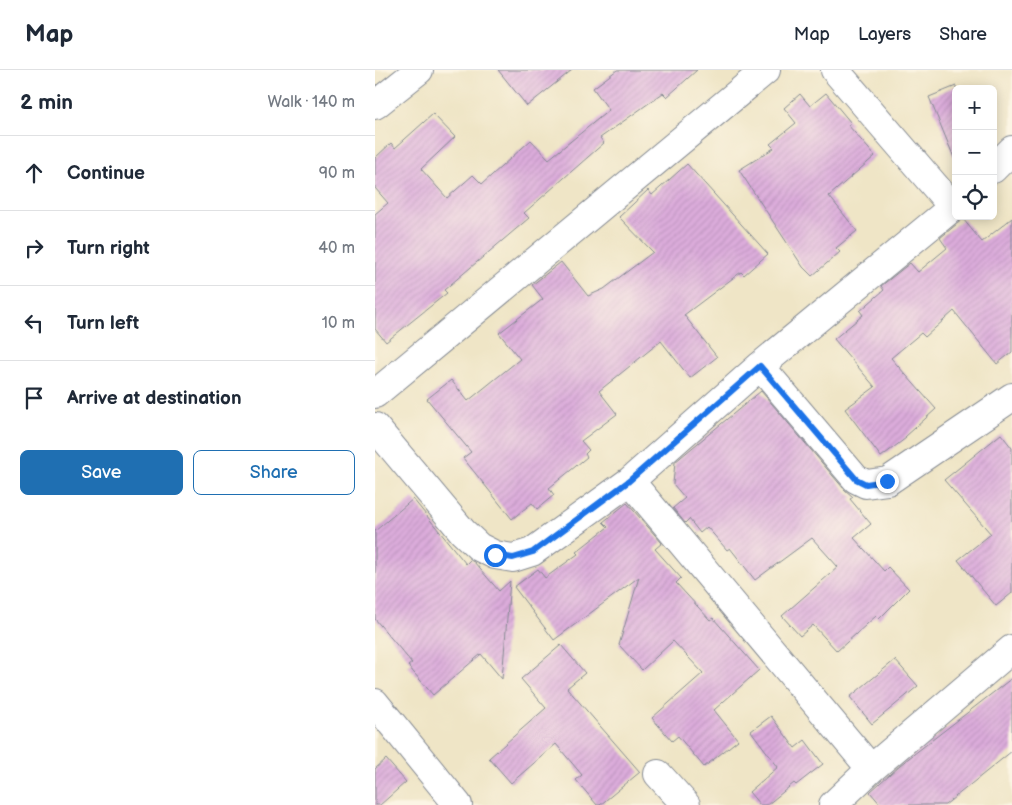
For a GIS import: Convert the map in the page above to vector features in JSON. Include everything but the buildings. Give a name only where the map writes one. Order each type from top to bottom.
[{"type":"street","points":[[375,105],[419,70]]},
{"type":"street","points":[[375,394],[766,70]]},
{"type":"street","points":[[835,70],[952,203]]},
{"type":"street","points":[[997,165],[1012,150]]},
{"type":"street","points":[[375,427],[463,532],[479,547],[495,555],[513,558],[533,552],[629,481],[760,366],[952,207]]},
{"type":"street","points":[[760,366],[856,479],[866,484],[887,481],[1012,397]]},
{"type":"street","points":[[629,481],[871,769]]},
{"type":"street","points":[[833,805],[871,769],[1012,649]]},
{"type":"street","points":[[375,703],[458,805]]},
{"type":"street","points":[[658,774],[686,805]]},
{"type":"route","points":[[495,555],[513,558],[533,552],[629,481],[760,366],[856,479],[866,484],[887,481]]}]
